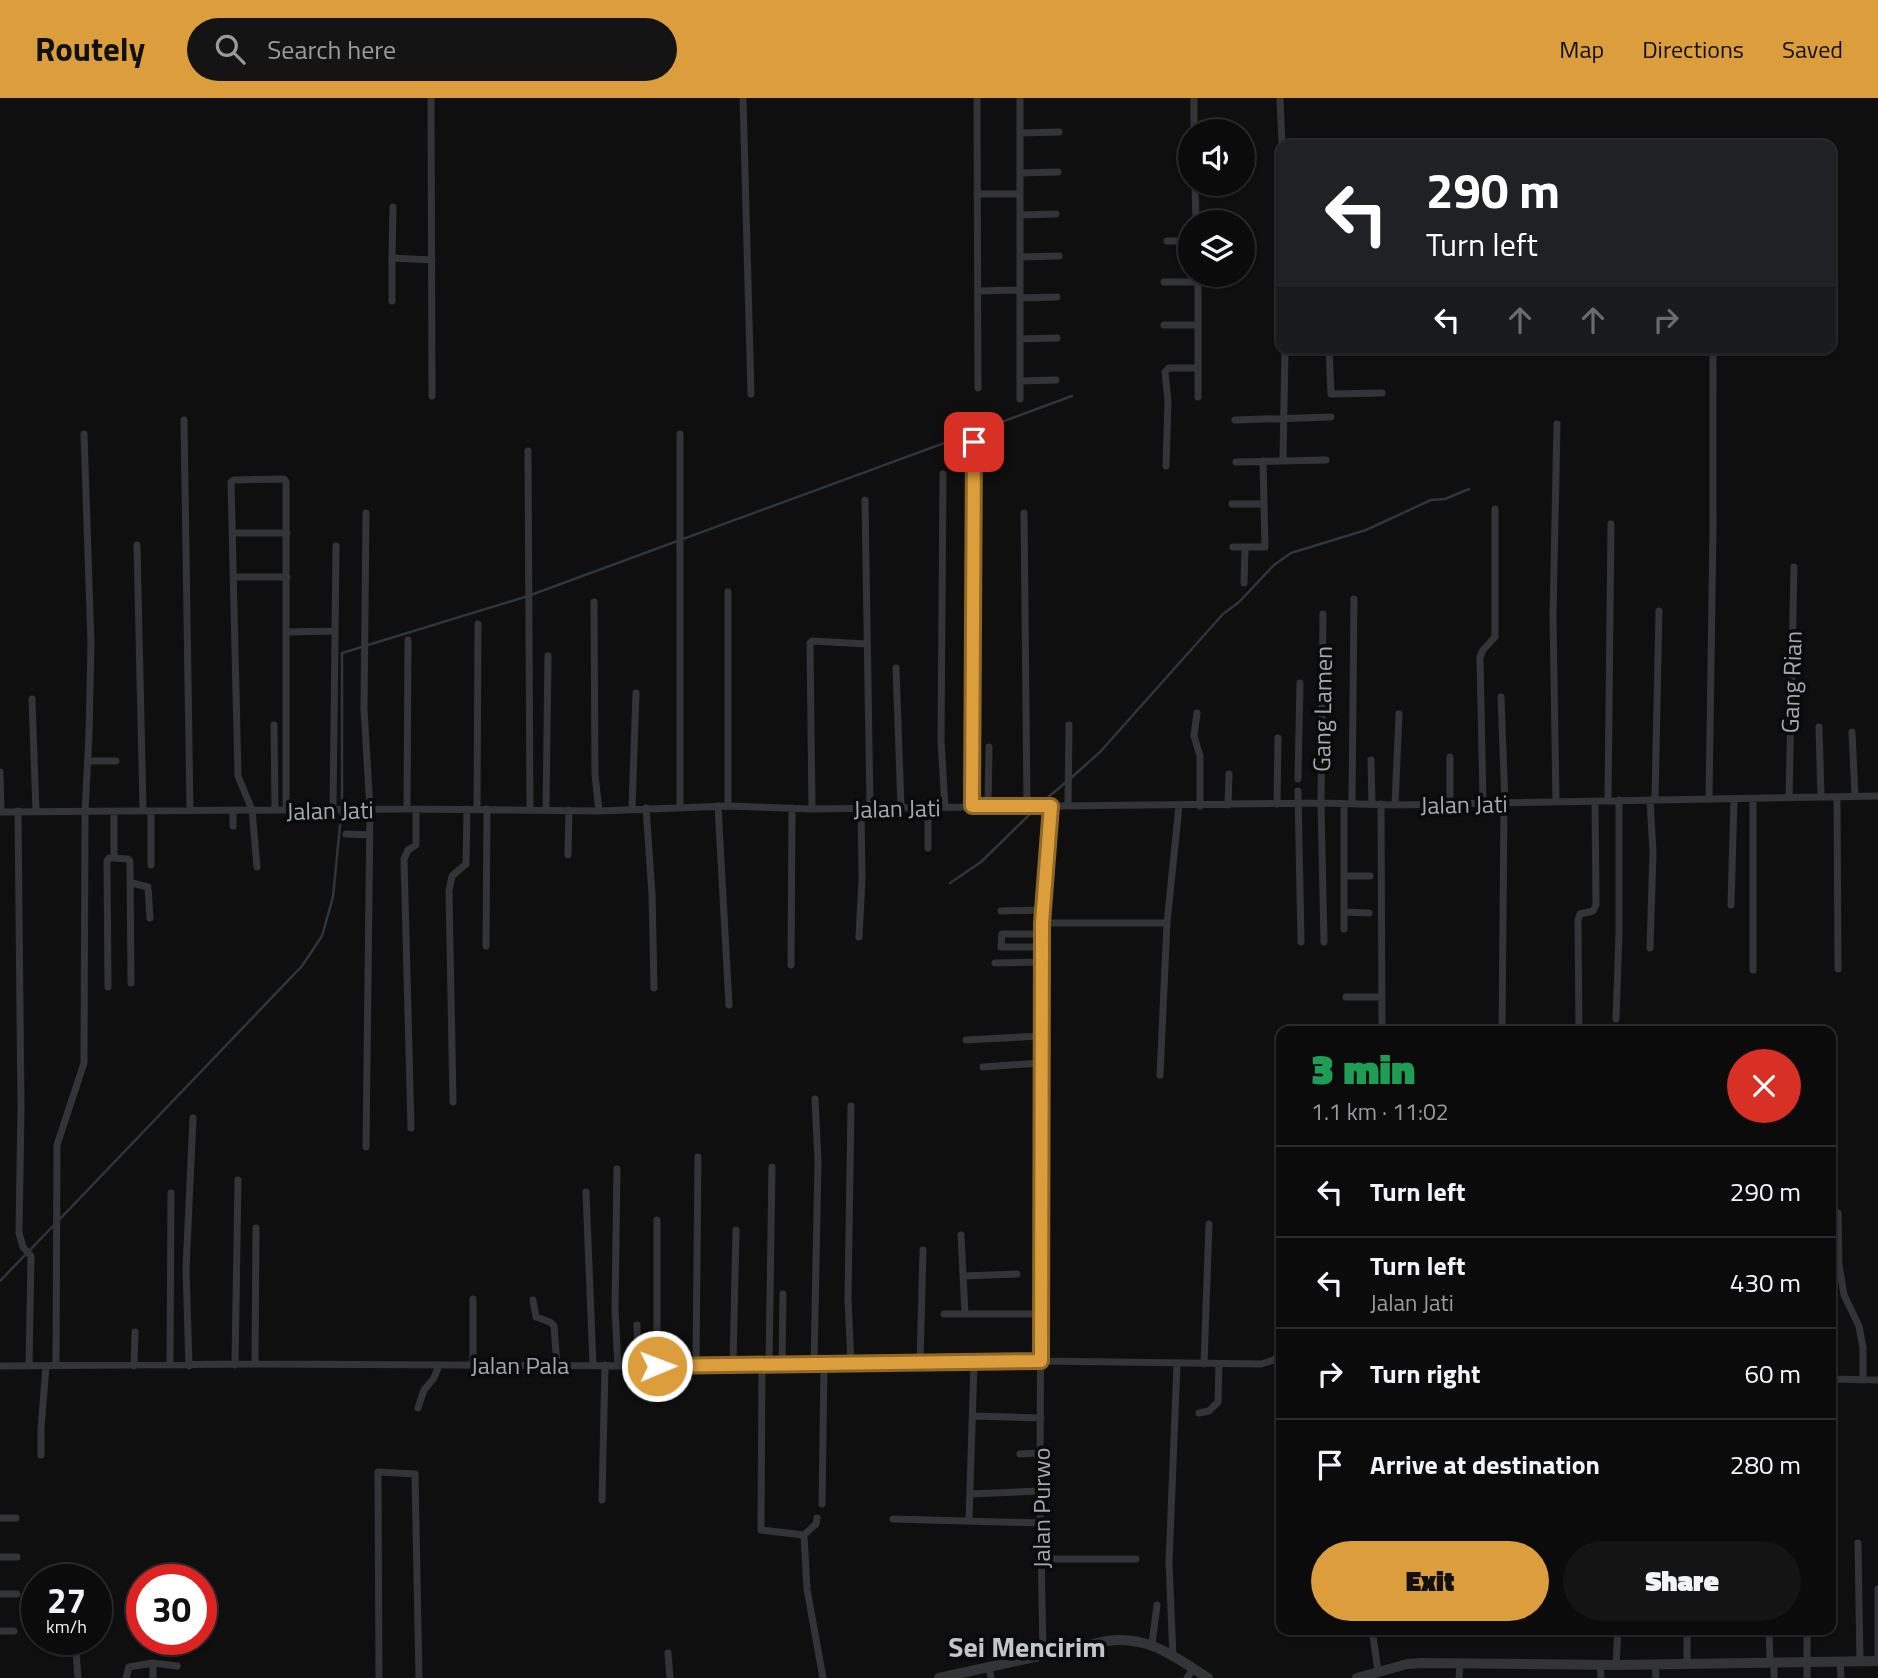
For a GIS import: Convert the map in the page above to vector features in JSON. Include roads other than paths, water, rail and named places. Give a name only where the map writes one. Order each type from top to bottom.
[{"type":"street","points":[[431,98],[432,396]]},
{"type":"street","points":[[743,98],[751,394]]},
{"type":"street","points":[[977,98],[978,388]]},
{"type":"street","points":[[1020,98],[1020,399]]},
{"type":"street","points":[[1194,98],[1194,119]]},
{"type":"street","points":[[1280,98],[1282,140]]},
{"type":"street","points":[[1020,133],[1059,132]]},
{"type":"street","points":[[1020,173],[1058,172]]},
{"type":"street","points":[[977,194],[1020,194]]},
{"type":"street","points":[[393,207],[393,301]]},
{"type":"street","points":[[1020,215],[1056,214]]},
{"type":"street","points":[[1167,240],[1178,240]]},
{"type":"street","points":[[1020,257],[1059,256]]},
{"type":"street","points":[[392,258],[432,260]]},
{"type":"street","points":[[1164,282],[1178,280]]},
{"type":"street","points":[[1198,287],[1198,397]]},
{"type":"street","points":[[978,291],[1057,298]]},
{"type":"street","points":[[1164,325],[1197,324]]},
{"type":"street","points":[[1020,339],[1057,338]]},
{"type":"street","points":[[1283,460],[1285,354]]},
{"type":"street","points":[[1329,354],[1331,394],[1381,393]]},
{"type":"street","points":[[1709,798],[1713,354]]},
{"type":"street","points":[[1166,466],[1168,401],[1164,372],[1169,368],[1198,368]]},
{"type":"street","points":[[1020,381],[1055,380]]},
{"type":"street","points":[[1235,420],[1331,417]]},
{"type":"street","points":[[184,420],[190,811]]},
{"type":"street","points":[[1556,802],[1553,616],[1557,425]]},
{"type":"street","points":[[57,1366],[57,1145],[84,1063],[85,811],[91,644],[84,434]]},
{"type":"street","points":[[680,434],[680,807]]},
{"type":"street","points":[[972,806],[974,442]]},
{"type":"street","points":[[528,451],[530,810]]},
{"type":"street","points":[[1236,461],[1326,460]]},
{"type":"street","points":[[1233,547],[1265,547],[1263,461]]},
{"type":"street","points":[[943,474],[941,741],[945,807]]},
{"type":"street","points":[[257,867],[253,810],[238,777],[232,481],[284,478],[286,482],[286,810]]},
{"type":"street","points":[[865,500],[870,807]]},
{"type":"street","points":[[1232,504],[1264,504]]},
{"type":"street","points":[[1483,802],[1480,657],[1495,637],[1495,509]]},
{"type":"street","points":[[366,513],[364,709],[370,810],[366,1147]]},
{"type":"street","points":[[1024,513],[1030,805]]},
{"type":"street","points":[[1608,801],[1611,524]]},
{"type":"street","points":[[233,533],[287,533]]},
{"type":"street","points":[[137,545],[150,865]]},
{"type":"street","points":[[335,810],[336,546]]},
{"type":"street","points":[[1244,583],[1245,547]]},
{"type":"street","name":"Gang Rian","points":[[1789,798],[1794,567]]},
{"type":"street","points":[[233,577],[287,576]]},
{"type":"street","points":[[728,592],[728,806]]},
{"type":"street","points":[[1344,929],[1354,599]]},
{"type":"street","points":[[594,602],[595,775],[599,811]]},
{"type":"street","points":[[1650,948],[1659,611]]},
{"type":"street","name":"Gang Lamen","points":[[1323,614],[1321,803],[1324,942]]},
{"type":"street","points":[[477,809],[478,624]]},
{"type":"street","points":[[287,632],[335,631]]},
{"type":"street","points":[[407,809],[408,640]]},
{"type":"street","points":[[812,809],[810,643],[867,644]]},
{"type":"street","points":[[546,810],[548,656]]},
{"type":"street","points":[[896,668],[901,807]]},
{"type":"street","points":[[1298,779],[1300,683]]},
{"type":"street","points":[[632,809],[636,693]]},
{"type":"street","points":[[1501,697],[1504,803],[1502,1026]]},
{"type":"street","points":[[32,699],[36,811]]},
{"type":"street","points":[[1196,713],[1194,736],[1200,756],[1200,806]]},
{"type":"street","points":[[1395,805],[1399,714]]},
{"type":"street","points":[[274,725],[275,810]]},
{"type":"street","points":[[1068,806],[1069,725]]},
{"type":"street","points":[[1819,727],[1821,797]]},
{"type":"street","points":[[1852,732],[1855,796]]},
{"type":"street","points":[[1277,804],[1278,738]]},
{"type":"street","points":[[988,806],[989,747]]},
{"type":"street","points":[[1450,757],[1450,803]]},
{"type":"street","points":[[1371,760],[1376,804],[1382,1026]]},
{"type":"street","points":[[88,761],[116,761]]},
{"type":"street","points":[[0,772],[1,812]]},
{"type":"street","points":[[1228,774],[1228,805]]},
{"type":"street","points":[[1298,791],[1301,942]]},
{"type":"street","name":"Jalan Jati","points":[[1,812],[407,809],[599,811],[718,806],[812,809],[1299,803],[1395,805],[1878,796]]},
{"type":"street","points":[[1837,797],[1838,969]]},
{"type":"street","points":[[1731,905],[1734,799]]},
{"type":"street","points":[[1753,799],[1753,970]]},
{"type":"street","points":[[1616,1019],[1619,800]]},
{"type":"street","points":[[1578,1026],[1578,920],[1580,914],[1593,911],[1596,905],[1595,801]]},
{"type":"street","name":"Jalan Purwo","points":[[1043,1654],[1040,1559],[1041,1063],[1042,910],[1048,805]]},
{"type":"street","points":[[718,806],[729,1005]]},
{"type":"street","points":[[1160,1075],[1167,923],[1179,806]]},
{"type":"street","points":[[859,937],[862,879],[860,807]]},
{"type":"street","points":[[928,807],[928,848]]},
{"type":"street","points":[[646,808],[652,894],[654,988]]},
{"type":"street","points":[[792,808],[792,965]]},
{"type":"street","points":[[411,1128],[404,859],[408,850],[416,845],[416,809]]},
{"type":"street","points":[[453,1102],[449,891],[452,876],[466,864],[467,809]]},
{"type":"street","points":[[486,809],[486,946]]},
{"type":"street","points":[[568,855],[569,810]]},
{"type":"street","points":[[18,811],[21,1108],[19,1233],[23,1247],[32,1256],[29,1366]]},
{"type":"street","points":[[233,811],[233,826]]},
{"type":"street","points":[[114,812],[114,858]]},
{"type":"street","points":[[346,834],[370,835]]},
{"type":"street","points":[[108,987],[107,862],[108,859],[114,858],[130,860],[131,983]]},
{"type":"street","points":[[1345,876],[1370,876]]},
{"type":"street","points":[[132,883],[148,887],[150,918]]},
{"type":"street","points":[[1001,911],[1042,910]]},
{"type":"street","points":[[1344,912],[1369,912]]},
{"type":"street","points":[[1042,923],[1167,923]]},
{"type":"street","points":[[1042,934],[1002,934],[1001,947],[1042,947]]},
{"type":"street","points":[[995,963],[1042,962]]},
{"type":"street","points":[[1346,997],[1381,997]]},
{"type":"street","points":[[966,1040],[1042,1036]]},
{"type":"street","points":[[984,1067],[1041,1063]]},
{"type":"street","points":[[814,1364],[818,1162],[816,1099]]},
{"type":"street","points":[[851,1106],[848,1299],[851,1364]]},
{"type":"street","points":[[189,1366],[186,1269],[193,1118]]},
{"type":"street","points":[[696,1365],[698,1157]]},
{"type":"street","points":[[772,1167],[761,1530],[804,1535],[816,1524],[817,1518]]},
{"type":"street","points":[[617,1169],[615,1310],[618,1366]]},
{"type":"street","points":[[234,1365],[238,1180]]},
{"type":"street","points":[[586,1192],[593,1365]]},
{"type":"street","points":[[170,1365],[171,1193]]},
{"type":"street","points":[[1838,1213],[1839,1265],[1844,1296],[1859,1326],[1863,1348],[1863,1380]]},
{"type":"street","points":[[657,1220],[657,1366]]},
{"type":"street","points":[[1204,1364],[1209,1224]]},
{"type":"street","points":[[255,1364],[256,1228]]},
{"type":"street","points":[[733,1364],[736,1230]]},
{"type":"street","points":[[961,1235],[965,1314]]},
{"type":"street","points":[[920,1363],[923,1250]]},
{"type":"street","points":[[963,1276],[1017,1275]]},
{"type":"street","points":[[782,1364],[783,1294]]},
{"type":"street","points":[[473,1298],[473,1365]]},
{"type":"street","points":[[533,1300],[536,1317],[554,1326],[557,1365]]},
{"type":"street","points":[[944,1314],[1041,1314]]},
{"type":"street","points":[[636,1325],[638,1366]]},
{"type":"street","points":[[134,1366],[135,1332]]},
{"type":"street","name":"Jalan Pala","points":[[0,1366],[657,1366],[1041,1361],[1261,1364],[1276,1358]]},
{"type":"street","points":[[969,1520],[974,1363]]},
{"type":"street","points":[[1173,1657],[1169,1563],[1177,1364]]},
{"type":"street","points":[[1199,1413],[1209,1411],[1218,1402],[1219,1364]]},
{"type":"street","points":[[418,1408],[424,1390],[434,1378],[439,1365]]},
{"type":"street","points":[[602,1500],[605,1365]]},
{"type":"street","points":[[822,1504],[824,1365]]},
{"type":"street","points":[[41,1455],[47,1366]]},
{"type":"street","points":[[1836,1380],[1878,1380]]},
{"type":"street","points":[[973,1416],[1041,1418]]},
{"type":"street","points":[[1020,1454],[1040,1453]]},
{"type":"street","points":[[379,1678],[378,1472],[415,1474],[419,1678]]},
{"type":"street","points":[[970,1494],[1040,1491]]},
{"type":"street","points":[[0,1518],[16,1518]]},
{"type":"street","points":[[893,1519],[1041,1523]]},
{"type":"street","points":[[804,1535],[807,1589],[823,1678]]},
{"type":"street","points":[[1858,1543],[1860,1662]]},
{"type":"street","points":[[0,1557],[17,1557]]},
{"type":"street","points":[[1040,1559],[1136,1559]]},
{"type":"street","points":[[1356,1678],[1407,1664],[1616,1665],[1878,1661],[1878,1589]]},
{"type":"street","points":[[0,1594],[17,1594]]},
{"type":"street","points":[[1152,1644],[1157,1605]]},
{"type":"street","points":[[0,1631],[14,1631]]},
{"type":"street","points":[[1373,1635],[1378,1671]]},
{"type":"street","points":[[1616,1665],[1618,1635]]},
{"type":"street","points":[[1687,1635],[1687,1663]]},
{"type":"street","points":[[1770,1635],[1774,1678]]},
{"type":"street","points":[[1807,1635],[1807,1678]]},
{"type":"street","points":[[939,1678],[990,1673],[1043,1654],[1118,1639],[1152,1644],[1173,1657],[1190,1673],[1208,1678]]},
{"type":"street","points":[[668,1653],[670,1678]]},
{"type":"street","points":[[76,1655],[78,1678]]},
{"type":"street","points":[[1840,1662],[1841,1678]]},
{"type":"street","points":[[153,1664],[153,1678]]},
{"type":"street","points":[[1459,1678],[1460,1664]]},
{"type":"street","points":[[1655,1664],[1656,1678]]},
{"type":"street","points":[[126,1678],[131,1665],[177,1666]]},
{"type":"street","points":[[1600,1665],[1601,1678]]},
{"type":"waterway","points":[[368,645],[528,596],[1072,396]]},
{"type":"waterway","points":[[1071,778],[1100,752],[1223,614],[1239,602],[1274,565],[1291,553],[1366,530],[1431,500],[1445,499],[1469,489]]},
{"type":"waterway","points":[[58,1221],[302,966],[322,936],[333,897],[342,805],[342,653],[362,647]]},
{"type":"waterway","points":[[1039,805],[1066,782]]},
{"type":"waterway","points":[[950,883],[981,862],[1034,810]]},
{"type":"waterway","points":[[0,1281],[54,1225]]},
{"type":"district","name":"Sei Mencirim","points":[[1027,1646]]}]
